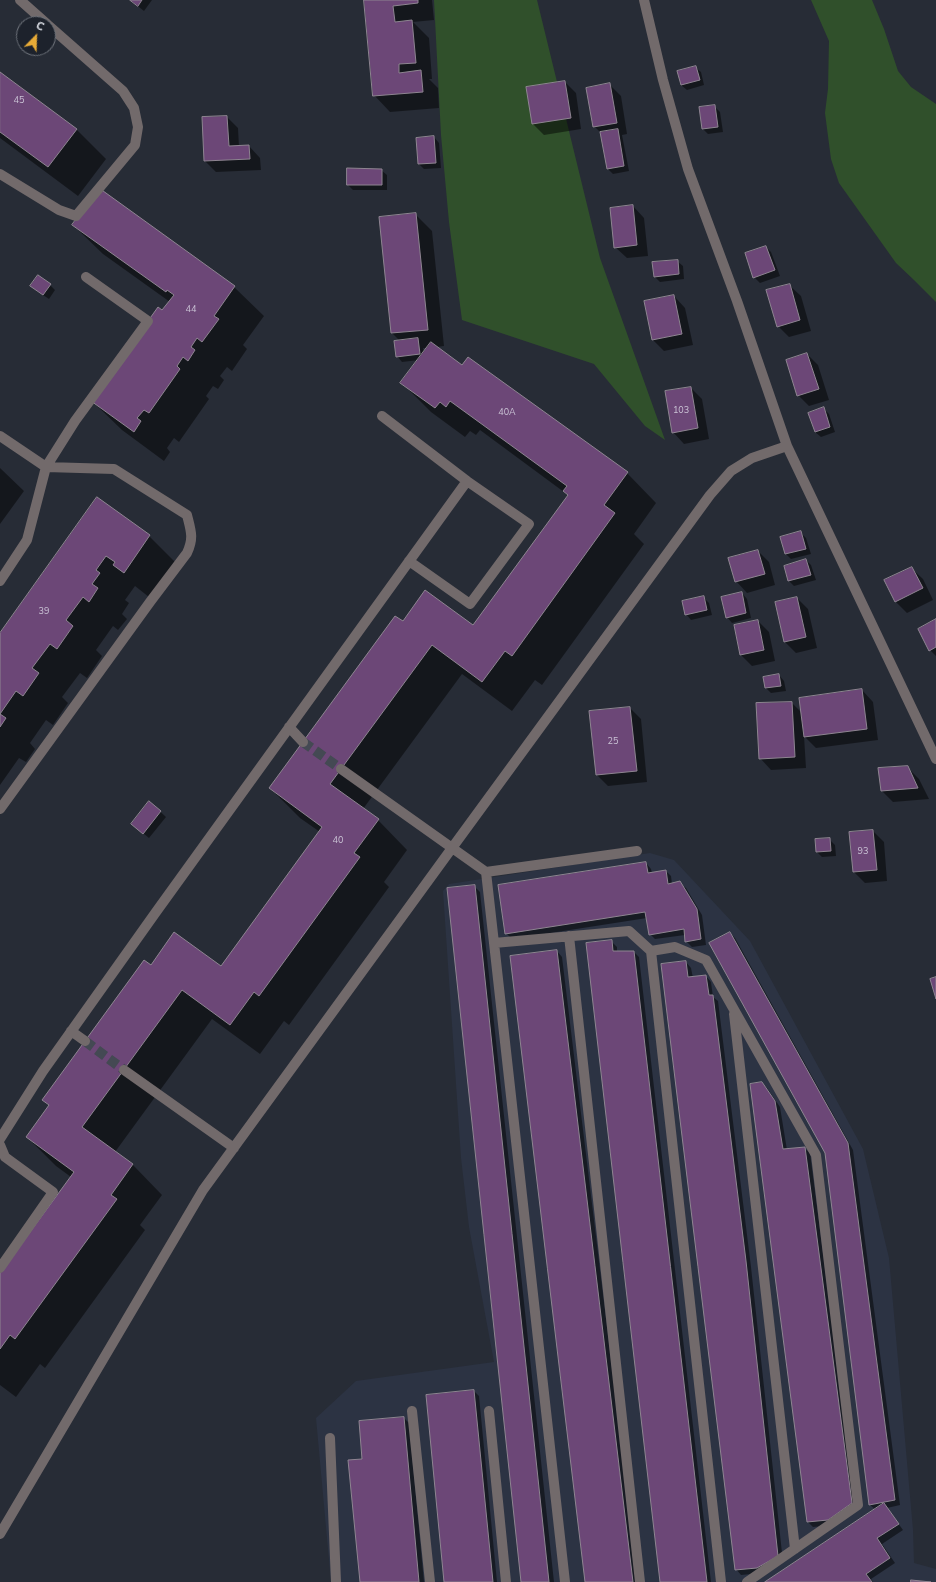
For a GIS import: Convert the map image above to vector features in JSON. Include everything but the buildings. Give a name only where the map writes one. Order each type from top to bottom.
[{"type":"street","points":[[20,0],[39,16]]},
{"type":"street","points":[[644,0],[663,80],[688,169],[737,301],[787,446],[936,759]]},
{"type":"street","points":[[0,174],[59,210],[76,216],[135,146],[138,127],[134,108],[123,91],[56,31]]},
{"type":"street","points":[[0,581],[27,540],[46,467],[75,421],[148,321],[86,277]]},
{"type":"street","points":[[382,416],[467,481],[529,524],[470,604],[409,561]]},
{"type":"street","points":[[0,436],[46,467],[114,469],[187,515],[192,534],[191,544],[187,553],[145,608],[0,809]]},
{"type":"street","points":[[0,1534],[203,1190],[714,490],[731,471],[752,458],[787,446]]},
{"type":"street","points":[[0,1139],[43,1071],[71,1031],[467,481]]},
{"type":"street","points":[[289,727],[303,742]]},
{"type":"street","points":[[341,769],[486,872],[637,852]]},
{"type":"street","points":[[486,872],[565,1582]]},
{"type":"street","points":[[494,943],[629,930],[651,951],[722,1582]]},
{"type":"street","points":[[569,936],[640,1582]]},
{"type":"street","points":[[651,951],[676,947],[706,960],[816,1155],[858,1505],[746,1582]]},
{"type":"street","points":[[733,1009],[795,1549]]},
{"type":"street","points":[[71,1031],[85,1041]]},
{"type":"street","points":[[124,1070],[234,1148]]},
{"type":"street","points":[[0,1145],[5,1157],[53,1192],[0,1268]]},
{"type":"street","points":[[412,1411],[430,1582]]},
{"type":"street","points":[[489,1411],[506,1582]]},
{"type":"street","points":[[330,1438],[336,1582]]},
{"type":"shaded area","points":[[650,853],[674,860],[750,941],[863,1149],[889,1258],[913,1530],[914,1563],[936,1569],[936,1582],[331,1582],[316,1418],[356,1381],[494,1362],[469,1227],[461,1158],[443,891],[449,884]]},
{"type":"green space","points":[[434,0],[537,0],[600,258],[665,440],[645,426],[594,364],[462,320],[449,222],[441,135]]},
{"type":"green space","points":[[811,0],[872,0],[884,29],[898,71],[911,87],[936,104],[936,302],[896,263],[839,183],[831,159],[825,113],[828,89],[829,41]]},
{"type":"tunnel","points":[[303,742],[341,769]]},
{"type":"tunnel","points":[[85,1041],[124,1070]]}]
